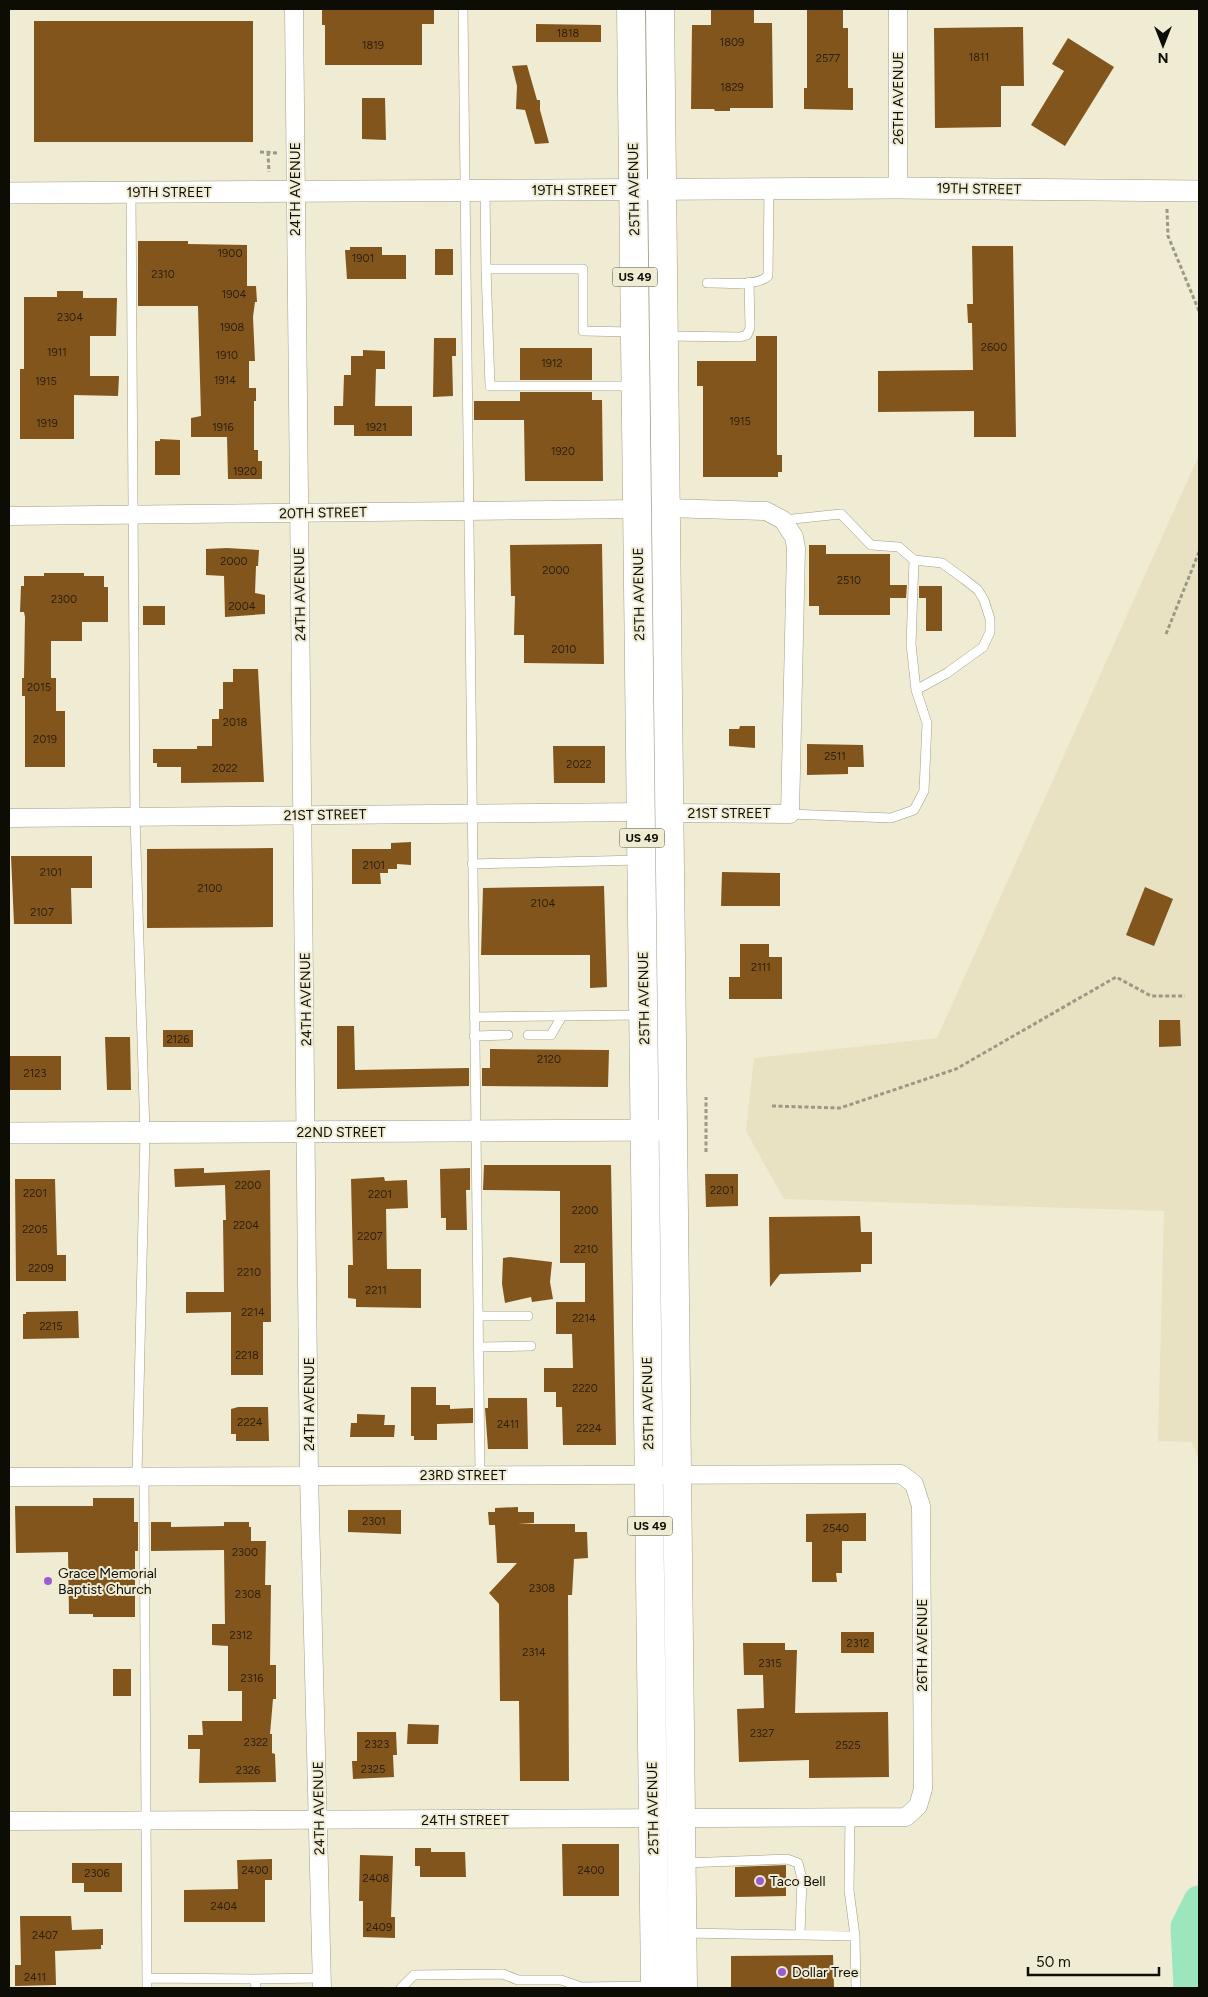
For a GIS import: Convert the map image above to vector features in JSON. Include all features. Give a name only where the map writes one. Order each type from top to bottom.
[{"type":"main road","name":"25TH AVENUE","points":[[631,9],[655,1987]]},
{"type":"main road","name":"25TH AVENUE","points":[[660,9],[683,1988]]},
{"type":"street","name":"24TH AVENUE","points":[[294,9],[304,815],[309,1476],[322,1983]]},
{"type":"street","name":"26TH AVENUE","points":[[898,9],[898,188]]},
{"type":"street","name":"19TH STREET","points":[[9,192],[898,188],[1199,191]]},
{"type":"street","points":[[666,508],[766,511],[783,520],[794,537],[796,548],[790,814]]},
{"type":"street","name":"20TH STREET","points":[[9,516],[638,509]]},
{"type":"street","name":"21ST STREET","points":[[9,818],[642,812]]},
{"type":"street","name":"21ST STREET","points":[[669,813],[790,814]]},
{"type":"street","name":"22ND STREET","points":[[9,1133],[673,1130]]},
{"type":"street","name":"23RD STREET","points":[[9,1477],[678,1476],[798,1473],[901,1474],[914,1484]]},
{"type":"street","name":"26TH AVENUE","points":[[914,1484],[922,1506],[923,1789],[918,1806]]},
{"type":"street","name":"24TH STREET","points":[[9,1821],[482,1821],[653,1817],[906,1817],[918,1806]]},
{"type":"lane","points":[[463,9],[475,190],[486,269],[490,386],[636,386]]},
{"type":"lane","points":[[707,283],[749,282],[763,280],[768,276],[769,189]]},
{"type":"lane","points":[[475,190],[469,511],[480,1475]]},
{"type":"lane","points":[[131,192],[135,817],[146,1133],[140,1476],[147,1988]]},
{"type":"lane","points":[[486,269],[583,269],[583,331],[636,332]]},
{"type":"lane","points":[[664,336],[740,336],[747,334],[750,328],[749,282]]},
{"type":"lane","points":[[783,520],[841,514],[871,545],[899,547],[914,560],[942,563],[978,590],[984,600],[990,619],[990,632],[983,646],[947,673],[916,690]]},
{"type":"lane","points":[[790,814],[891,818],[914,810],[924,791],[928,723],[916,690],[911,644],[914,560]]},
{"type":"lane","points":[[472,864],[642,860]]},
{"type":"lane","points":[[474,1016],[644,1015]]},
{"type":"lane","points":[[528,1035],[551,1035],[562,1016]]},
{"type":"lane","points":[[474,1036],[508,1035]]},
{"type":"lane","points":[[479,1316],[528,1316]]},
{"type":"lane","points":[[479,1347],[531,1346]]},
{"type":"lane","points":[[850,1817],[849,1890],[855,1936],[856,1988]]},
{"type":"lane","points":[[682,1863],[787,1859],[798,1863],[801,1872],[800,1934]]},
{"type":"lane","points":[[682,1933],[855,1936]]},
{"type":"lane","points":[[401,1988],[414,1975],[503,1974],[518,1980],[562,1980],[581,1988],[655,1987]]},
{"type":"lane","points":[[147,1978],[212,1984],[322,1983]]},
{"type":"path","points":[[260,152],[280,153]]},
{"type":"path","points":[[268,152],[268,172]]},
{"type":"path","points":[[1167,190],[1168,236],[1199,311]]},
{"type":"path","points":[[1166,634],[1199,552]]},
{"type":"path","points":[[772,1106],[840,1108],[956,1069],[1116,977],[1151,996],[1185,996]]},
{"type":"path","points":[[706,1097],[706,1152]]},
{"type":"shaded area","points":[[1199,205],[1199,1462],[1192,1442],[1158,1441],[1164,1211],[784,1199],[746,1131],[754,1058],[937,1038],[1198,457]]},
{"type":"building","points":[[322,9],[434,9],[434,24],[422,24],[422,65],[325,65],[325,25],[322,25]]},
{"type":"building","points":[[711,9],[754,9],[754,23],[772,23],[773,108],[730,108],[730,111],[691,109],[692,25],[711,25]]},
{"type":"building","points":[[807,9],[843,9],[843,28],[848,28],[848,88],[853,88],[853,110],[804,109],[804,88],[807,88]]},
{"type":"building","points":[[34,21],[253,21],[253,142],[34,142]]},
{"type":"building","points":[[536,24],[601,25],[601,42],[536,42]]},
{"type":"building","points":[[1023,27],[1024,86],[1001,86],[1001,127],[935,128],[934,28]]},
{"type":"building","points":[[1068,38],[1114,67],[1065,146],[1031,125],[1064,71],[1052,64]]},
{"type":"building","points":[[527,65],[537,100],[540,100],[540,110],[549,143],[535,144],[525,110],[516,109],[517,86],[512,66]]},
{"type":"building","points":[[362,98],[385,98],[386,140],[362,139]]},
{"type":"building","points":[[138,241],[188,241],[188,244],[247,245],[247,286],[256,286],[257,302],[255,302],[253,317],[255,361],[249,361],[249,388],[256,388],[256,401],[254,401],[254,450],[258,450],[258,461],[262,461],[262,479],[228,479],[227,437],[191,437],[191,418],[201,416],[198,306],[138,306]]},
{"type":"building","points":[[972,246],[1013,246],[1016,437],[974,437],[974,411],[878,412],[878,371],[973,370],[972,323],[968,323],[967,304],[973,304]]},
{"type":"building","points":[[350,247],[382,247],[382,255],[406,255],[406,279],[347,279],[345,250],[350,250]]},
{"type":"building","points":[[435,249],[453,249],[453,275],[435,275]]},
{"type":"building","points":[[57,291],[83,291],[83,298],[117,298],[116,336],[90,336],[90,376],[119,376],[118,396],[74,395],[74,439],[20,439],[20,369],[24,369],[24,297],[57,297]]},
{"type":"building","points":[[756,336],[777,336],[777,455],[782,455],[782,472],[778,472],[778,477],[703,477],[703,386],[697,386],[697,361],[756,361]]},
{"type":"building","points":[[434,338],[456,338],[456,356],[452,356],[453,396],[433,397]]},
{"type":"building","points":[[520,348],[592,348],[592,380],[520,380]]},
{"type":"building","points":[[363,350],[385,351],[385,369],[376,369],[375,406],[412,406],[412,436],[354,436],[354,425],[334,425],[334,406],[343,406],[344,375],[351,375],[351,356],[363,356]]},
{"type":"building","points":[[520,392],[592,392],[592,400],[602,400],[603,481],[525,481],[524,420],[474,420],[474,401],[520,401]]},
{"type":"building","points":[[160,439],[180,440],[180,475],[155,475],[155,441],[160,441]]},
{"type":"building","points":[[602,544],[604,664],[524,663],[524,635],[514,635],[515,596],[511,596],[510,545]]},
{"type":"building","points":[[809,545],[826,545],[826,554],[890,554],[890,585],[907,585],[906,598],[890,598],[890,615],[819,615],[819,606],[809,606]]},
{"type":"building","points":[[206,549],[259,550],[258,566],[256,566],[255,593],[265,595],[265,614],[225,617],[224,576],[206,575]]},
{"type":"building","points":[[44,573],[84,573],[84,576],[104,576],[104,587],[108,587],[108,622],[82,622],[82,641],[51,641],[51,678],[56,678],[56,711],[65,711],[65,767],[25,767],[25,696],[22,696],[22,678],[24,678],[25,617],[24,612],[20,612],[21,586],[24,586],[24,576],[44,576]]},
{"type":"building","points":[[919,586],[942,586],[942,631],[926,631],[926,598],[919,598]]},
{"type":"building","points":[[143,606],[165,606],[165,625],[143,625]]},
{"type":"building","points":[[233,669],[258,669],[264,782],[181,783],[181,767],[157,767],[157,763],[153,763],[153,749],[197,749],[197,746],[212,746],[212,719],[219,719],[219,709],[223,709],[223,682],[233,682]]},
{"type":"building","points":[[740,726],[755,726],[755,748],[729,746],[729,729],[739,729]]},
{"type":"building","points":[[807,744],[863,745],[864,767],[848,767],[848,774],[807,775]]},
{"type":"building","points":[[553,746],[605,746],[605,783],[554,783]]},
{"type":"building","points":[[411,842],[411,865],[397,864],[397,869],[388,869],[388,873],[380,873],[381,884],[352,884],[352,849],[391,849],[391,843]]},
{"type":"building","points":[[273,848],[273,927],[147,928],[147,849]]},
{"type":"building","points":[[11,856],[92,856],[92,888],[71,888],[72,924],[14,924]]},
{"type":"building","points":[[722,872],[780,873],[780,906],[721,906]]},
{"type":"building","points":[[604,886],[607,987],[590,988],[590,955],[481,955],[483,888]]},
{"type":"building","points":[[1145,887],[1173,899],[1154,946],[1126,935]]},
{"type":"building","points":[[740,944],[769,944],[769,957],[782,957],[782,999],[729,999],[729,977],[740,977]]},
{"type":"building","points":[[1159,1020],[1180,1020],[1181,1046],[1159,1047]]},
{"type":"building","points":[[337,1026],[354,1026],[355,1070],[469,1068],[469,1086],[337,1089]]},
{"type":"building","points":[[163,1030],[193,1030],[193,1047],[163,1047]]},
{"type":"building","points":[[105,1037],[130,1037],[131,1090],[107,1090]]},
{"type":"building","points":[[490,1049],[609,1050],[608,1087],[482,1086],[482,1068],[490,1068]]},
{"type":"building","points":[[9,1056],[61,1056],[61,1090],[9,1090]]},
{"type":"building","points":[[484,1165],[611,1165],[616,1445],[563,1445],[562,1407],[556,1407],[556,1392],[544,1392],[544,1368],[573,1368],[572,1334],[556,1334],[556,1302],[585,1302],[585,1263],[560,1263],[560,1191],[483,1190]]},
{"type":"building","points":[[204,1168],[204,1173],[270,1170],[271,1322],[263,1322],[263,1375],[231,1375],[231,1312],[186,1313],[186,1292],[224,1292],[223,1220],[226,1220],[225,1185],[175,1187],[174,1169]]},
{"type":"building","points":[[470,1168],[470,1190],[466,1190],[467,1230],[446,1230],[446,1218],[441,1218],[440,1169]]},
{"type":"building","points":[[705,1174],[738,1174],[738,1206],[706,1207]]},
{"type":"building","points":[[384,1177],[385,1181],[407,1180],[408,1208],[386,1209],[387,1269],[421,1269],[421,1308],[356,1307],[356,1299],[348,1298],[348,1265],[353,1265],[351,1179]]},
{"type":"building","points":[[15,1179],[55,1179],[57,1255],[66,1255],[66,1281],[16,1281]]},
{"type":"building","points":[[860,1216],[861,1232],[872,1232],[872,1264],[861,1264],[861,1272],[780,1274],[770,1287],[769,1217]]},
{"type":"building","points":[[510,1257],[552,1262],[550,1282],[553,1299],[532,1302],[531,1297],[505,1303],[502,1284],[503,1258]]},
{"type":"building","points":[[78,1311],[79,1338],[23,1339],[23,1314],[26,1314],[26,1312]]},
{"type":"building","points":[[411,1387],[436,1387],[436,1405],[450,1405],[450,1409],[473,1408],[473,1423],[437,1424],[437,1440],[414,1440],[414,1436],[411,1436]]},
{"type":"building","points":[[488,1398],[527,1398],[528,1449],[488,1449],[485,1408],[488,1408]]},
{"type":"building","points":[[238,1407],[268,1407],[269,1441],[236,1441],[236,1434],[231,1434],[231,1409]]},
{"type":"building","points":[[357,1414],[385,1415],[384,1425],[395,1425],[394,1437],[350,1437],[351,1423],[357,1423]]},
{"type":"building","points":[[93,1498],[134,1498],[134,1522],[138,1522],[138,1551],[135,1551],[135,1617],[93,1617],[93,1614],[69,1614],[68,1552],[16,1553],[15,1506],[93,1506]]},
{"type":"building","points":[[518,1507],[518,1512],[534,1512],[534,1523],[518,1524],[575,1524],[575,1532],[587,1532],[588,1558],[574,1559],[572,1595],[568,1595],[569,1781],[520,1781],[519,1701],[500,1701],[499,1604],[489,1593],[517,1563],[497,1563],[495,1525],[489,1525],[488,1512],[495,1512],[495,1508]]},
{"type":"building","points":[[348,1510],[401,1510],[401,1534],[348,1532]]},
{"type":"building","points":[[866,1513],[866,1541],[842,1541],[842,1573],[836,1573],[837,1582],[812,1582],[812,1542],[806,1542],[806,1514]]},
{"type":"building","points":[[151,1522],[171,1522],[171,1527],[224,1526],[224,1522],[249,1522],[251,1541],[266,1541],[265,1585],[271,1585],[270,1665],[276,1665],[276,1699],[273,1699],[270,1734],[272,1734],[272,1753],[275,1754],[276,1782],[199,1783],[200,1749],[188,1749],[188,1735],[203,1735],[202,1721],[242,1721],[242,1691],[228,1691],[228,1646],[212,1645],[212,1624],[225,1624],[224,1550],[151,1551]]},
{"type":"building","points":[[841,1632],[874,1632],[874,1653],[841,1653]]},
{"type":"building","points":[[743,1643],[785,1643],[785,1650],[797,1650],[795,1713],[888,1712],[889,1777],[809,1778],[809,1760],[739,1762],[737,1709],[764,1708],[763,1675],[744,1675]]},
{"type":"building","points":[[113,1669],[131,1669],[131,1696],[113,1696]]},
{"type":"building","points":[[408,1724],[439,1725],[438,1744],[407,1744]]},
{"type":"building","points":[[357,1732],[396,1732],[397,1755],[393,1755],[394,1777],[353,1779],[352,1761],[357,1761]]},
{"type":"building","points":[[562,1844],[619,1844],[619,1896],[563,1896]]},
{"type":"building","points":[[415,1848],[431,1848],[431,1852],[465,1852],[466,1877],[420,1877],[420,1866],[415,1866]]},
{"type":"building","points":[[360,1855],[393,1856],[391,1917],[395,1917],[395,1938],[363,1937],[363,1901],[359,1901]]},
{"type":"building","points":[[272,1859],[272,1880],[265,1880],[265,1922],[184,1922],[184,1890],[238,1889],[237,1860]]},
{"type":"building","points":[[72,1863],[122,1863],[122,1892],[84,1892],[84,1883],[72,1883]]},
{"type":"building","name":"Taco Bell","points":[[786,1865],[786,1896],[735,1897],[735,1867]]},
{"type":"building","points":[[20,1916],[71,1916],[72,1930],[103,1929],[103,1945],[101,1945],[101,1949],[55,1951],[56,1985],[15,1986],[15,1965],[21,1965]]},
{"type":"building","name":"Dollar Tree","points":[[833,1955],[834,1988],[731,1988],[731,1956]]},
{"type":"waterway","points":[[1189,1988],[1186,1927],[1199,1901]]},
{"type":"place","name":"Grace Memorial Baptist Church","points":[[48,1581]]},
{"type":"place","name":"Taco Bell","points":[[760,1881]]},
{"type":"place","name":"Dollar Tree","points":[[782,1972]]}]
